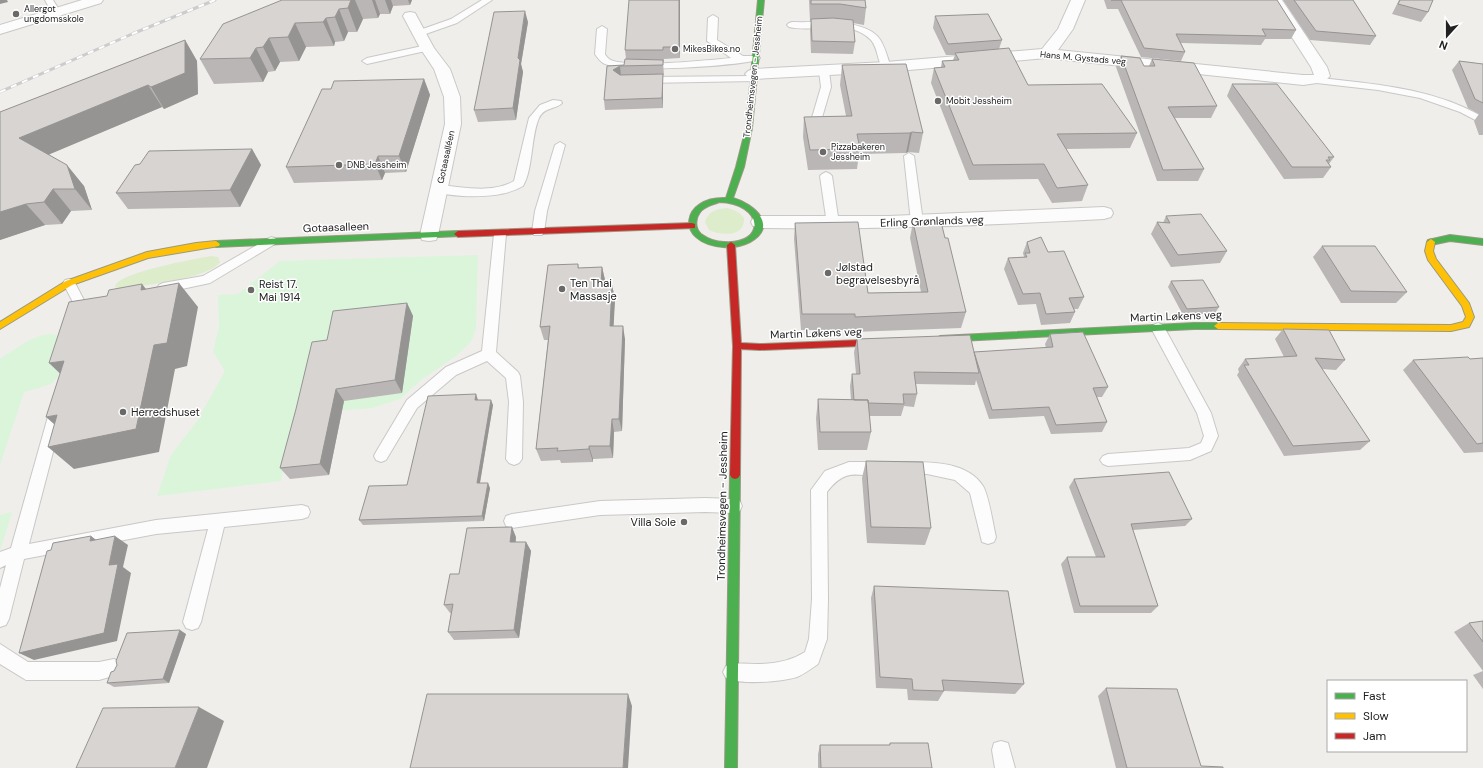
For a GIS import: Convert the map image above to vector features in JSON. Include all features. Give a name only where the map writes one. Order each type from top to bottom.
[{"type":"street","points":[[0,30],[96,0]]},
{"type":"street","name":"Trondheimsvegen - Jessheim","points":[[728,200],[740,167],[749,128],[761,0]]},
{"type":"street","points":[[1046,53],[1057,43],[1068,27],[1078,0]]},
{"type":"street","points":[[1275,0],[1321,72],[1322,76],[1318,79],[1312,80]]},
{"type":"street","name":"Gotaasalléen","points":[[410,16],[423,41],[442,69],[452,97],[453,124],[429,235]]},
{"type":"street","name":"Hans M. Gystads veg","points":[[753,76],[886,67],[1046,53],[1312,80]]},
{"type":"street","points":[[719,200],[728,200],[747,204],[759,215],[760,222],[755,234],[740,243],[730,245],[710,242],[702,238],[695,233],[692,226],[692,219],[701,207],[719,200]]},
{"type":"street","name":"Erling Grønlands veg","points":[[760,222],[833,224],[918,222],[1104,213]]},
{"type":"street","name":"Gotaasalleen","points":[[0,326],[69,283],[147,255],[196,246],[241,242],[692,226]]},
{"type":"street","name":"Martin Løkens veg","points":[[928,340],[1194,326],[1451,328],[1466,325],[1470,316],[1466,305],[1432,260],[1429,251],[1431,242],[1439,238],[1449,237],[1483,242]]},
{"type":"street","name":"Trondheimsvegen - Jessheim","points":[[730,245],[737,346],[730,768]]},
{"type":"street","name":"Martin Løkens veg","points":[[737,346],[760,347],[896,341]]},
{"type":"lane","points":[[49,0],[56,13]]},
{"type":"lane","points":[[367,60],[423,41],[488,0]]},
{"type":"lane","points":[[713,18],[712,40],[740,60]]},
{"type":"lane","points":[[792,25],[852,27],[866,31],[875,39],[886,67]]},
{"type":"lane","points":[[602,29],[600,54],[606,61],[620,65],[652,65],[755,58]]},
{"type":"lane","points":[[816,121],[826,87],[824,71]]},
{"type":"lane","points":[[636,80],[753,76]]},
{"type":"lane","points":[[1312,80],[1423,96],[1457,107],[1483,121]]},
{"type":"lane","points":[[439,189],[500,192],[514,188],[519,183],[534,118],[539,110],[549,104],[557,102]]},
{"type":"lane","points":[[538,232],[541,211],[560,145]]},
{"type":"lane","points":[[909,156],[918,222]]},
{"type":"lane","points":[[826,176],[833,224]]},
{"type":"lane","points":[[489,354],[500,234]]},
{"type":"lane","points":[[153,289],[206,280],[271,241]]},
{"type":"lane","points":[[69,283],[80,311],[96,302]]},
{"type":"lane","points":[[1108,460],[1190,454],[1206,447],[1211,436],[1204,413],[1158,328]]},
{"type":"lane","points":[[381,456],[412,404],[451,371],[489,354]]},
{"type":"lane","points":[[489,354],[513,376],[516,402],[514,459]]},
{"type":"lane","points":[[0,619],[62,392]]},
{"type":"lane","points":[[732,672],[759,673],[796,668],[812,658],[818,639],[820,599],[818,490],[830,476],[849,468],[927,468],[959,474],[977,490],[988,537]]},
{"type":"lane","points":[[512,521],[600,508],[705,505],[734,506]]},
{"type":"lane","points":[[0,560],[18,553],[156,527],[302,512]]},
{"type":"lane","points":[[192,622],[218,521]]},
{"type":"lane","points":[[0,653],[26,671],[99,671],[114,668]]},
{"type":"green space","points":[[727,208],[741,214],[744,218],[741,229],[737,232],[726,234],[709,230],[705,222],[708,215],[716,210]]},
{"type":"green space","points":[[478,255],[476,328],[471,342],[456,356],[421,380],[400,399],[372,408],[295,414],[281,481],[157,496],[171,455],[197,421],[225,371],[213,352],[219,327],[218,295],[238,294],[280,261]]},
{"type":"green space","points":[[211,256],[218,257],[220,262],[213,268],[202,273],[157,284],[118,289],[115,286],[120,281],[143,271]]},
{"type":"green space","points":[[51,334],[57,335],[60,338],[61,362],[58,374],[52,383],[24,392],[0,465],[0,359],[37,337]]},
{"type":"green space","points":[[12,512],[0,551],[0,515]]},
{"type":"building","points":[[282,0],[351,0],[348,8],[339,9],[335,17],[326,18],[323,22],[295,23],[288,37],[269,38],[263,47],[256,48],[250,58],[200,59],[223,24]]},
{"type":"building","points":[[629,0],[679,0],[679,47],[663,47],[663,50],[625,50]]},
{"type":"building","points":[[811,0],[865,0],[866,8],[840,4],[811,4]]},
{"type":"building","points":[[1121,0],[1277,0],[1296,30],[1262,29],[1266,36],[1176,34],[1185,52],[1144,48]]},
{"type":"building","points":[[1294,0],[1353,0],[1376,36],[1316,31]]},
{"type":"building","points":[[1400,0],[1433,0],[1428,12],[1398,4]]},
{"type":"building","points":[[525,11],[513,108],[474,110],[494,12]]},
{"type":"building","points":[[988,14],[1002,40],[948,44],[935,16]]},
{"type":"building","points":[[833,18],[853,20],[855,42],[812,41],[811,19]]},
{"type":"building","points":[[185,40],[185,73],[151,87],[148,85],[19,138],[67,165],[75,189],[53,189],[44,202],[26,204],[0,212],[0,112]]},
{"type":"building","points":[[1009,48],[1028,85],[1102,84],[1137,133],[1057,134],[1088,185],[1057,188],[1044,164],[973,165],[934,68],[945,67],[942,61],[959,60],[955,53]]},
{"type":"building","points":[[1121,56],[1140,58],[1144,66],[1155,66],[1152,59],[1194,63],[1217,106],[1168,107],[1204,169],[1163,170]]},
{"type":"building","points":[[625,59],[663,60],[663,65],[620,66],[613,70],[620,75],[663,74],[662,98],[604,100],[607,66],[624,65]]},
{"type":"building","points":[[1459,61],[1483,64],[1483,103],[1475,99]]},
{"type":"building","points":[[906,64],[923,133],[857,134],[860,149],[810,150],[804,117],[852,116],[842,65]]},
{"type":"building","points":[[424,79],[399,156],[378,156],[375,164],[286,167],[322,89],[331,89],[334,81]]},
{"type":"building","points":[[1232,84],[1277,84],[1334,157],[1328,157],[1330,160],[1326,160],[1331,167],[1292,167]]},
{"type":"building","points":[[252,149],[230,190],[116,193],[135,165],[140,164],[149,151]]},
{"type":"building","points":[[1201,214],[1227,251],[1178,255],[1157,222],[1170,223],[1166,216]]},
{"type":"building","points":[[858,222],[868,293],[928,292],[913,222],[941,222],[945,238],[948,238],[966,312],[855,317],[855,314],[802,314],[795,223]]},
{"type":"building","points":[[1041,237],[1048,252],[1064,251],[1084,297],[1069,298],[1075,312],[1046,314],[1040,293],[1023,294],[1008,258],[1027,257],[1025,253],[1030,253],[1027,242]]},
{"type":"building","points":[[1322,246],[1375,246],[1407,292],[1351,291]]},
{"type":"building","points":[[578,264],[578,268],[602,267],[601,286],[612,285],[610,326],[623,326],[619,419],[612,419],[610,446],[589,446],[589,449],[557,451],[558,448],[536,449],[550,326],[540,327],[548,265]]},
{"type":"building","points":[[1203,280],[1219,307],[1187,309],[1171,281]]},
{"type":"building","points":[[179,283],[167,343],[154,345],[136,429],[48,447],[57,415],[46,417],[64,361],[49,363],[69,302],[107,296],[109,290],[142,284],[141,290]]},
{"type":"building","points":[[407,303],[395,380],[336,389],[320,464],[280,468],[312,342],[327,340],[333,311]]},
{"type":"building","points":[[1283,329],[1329,330],[1345,360],[1315,358],[1370,441],[1293,446],[1244,365],[1249,365],[1245,359],[1297,356]]},
{"type":"building","points":[[1083,332],[1108,387],[1093,388],[1107,422],[1056,425],[1049,407],[992,410],[974,352],[1053,347],[1050,334]]},
{"type":"building","points":[[970,335],[979,373],[914,372],[917,394],[903,394],[904,404],[868,403],[868,400],[854,400],[852,374],[860,374],[857,339]]},
{"type":"building","points":[[1468,357],[1470,359],[1483,358],[1483,443],[1477,444],[1413,360]]},
{"type":"building","points":[[476,394],[475,400],[491,400],[477,483],[488,483],[482,516],[359,520],[369,486],[407,485],[428,396]]},
{"type":"building","points":[[818,399],[868,400],[871,432],[820,432]]},
{"type":"building","points":[[866,461],[923,462],[931,528],[871,527]]},
{"type":"building","points":[[1169,472],[1192,519],[1131,524],[1158,606],[1080,606],[1067,557],[1105,557],[1074,479]]},
{"type":"building","points":[[512,527],[510,542],[526,542],[514,630],[448,632],[453,604],[444,605],[450,574],[459,574],[467,528]]},
{"type":"building","points":[[91,536],[90,541],[115,536],[109,565],[118,564],[104,633],[19,653],[47,551],[51,550],[53,543]]},
{"type":"building","points":[[874,586],[1008,591],[1024,684],[942,680],[944,691],[913,690],[912,679],[880,677]]},
{"type":"building","points":[[1483,621],[1483,642],[1469,623]]},
{"type":"building","points":[[180,630],[163,679],[107,683],[111,672],[114,671],[117,665],[116,661],[127,633]]},
{"type":"building","points":[[1106,688],[1177,689],[1201,766],[1223,768],[1127,768]]},
{"type":"building","points":[[427,694],[628,694],[623,768],[410,768]]},
{"type":"building","points":[[199,707],[175,768],[76,768],[103,708]]},
{"type":"building","points":[[890,743],[928,743],[932,768],[821,768],[820,745],[890,745]]},
{"type":"railway","points":[[0,92],[132,34],[215,0]]},
{"type":"traffic: fast","points":[[729,200],[740,167],[749,128],[761,0]]},
{"type":"traffic: fast","points":[[719,200],[735,201],[743,204],[753,211],[759,221],[757,232],[747,241],[726,245],[712,243],[696,234],[693,222],[698,209],[708,203],[719,200]]},
{"type":"traffic: fast","points":[[216,244],[458,234]]},
{"type":"traffic: fast","points":[[1431,242],[1450,238],[1483,242]]},
{"type":"traffic: fast","points":[[940,339],[1218,326]]},
{"type":"traffic: fast","points":[[731,768],[735,475]]},
{"type":"traffic: slow","points":[[1218,326],[1451,328],[1466,325],[1470,317],[1466,305],[1432,260],[1429,251],[1431,242]]},
{"type":"traffic: slow","points":[[0,326],[69,283],[147,255],[216,244]]},
{"type":"traffic: jam","points":[[458,234],[692,226]]},
{"type":"traffic: jam","points":[[731,245],[737,346],[735,475]]},
{"type":"traffic: jam","points":[[737,346],[760,347],[886,342]]},
{"type":"place","name":"Allergot ungdomsskole","points":[[16,14]]},
{"type":"place","name":"MikesBikes.no","points":[[675,49]]},
{"type":"place","name":"Mobit Jessheim","points":[[938,101]]},
{"type":"place","name":"Pizzabakeren Jessheim","points":[[823,152]]},
{"type":"place","name":"DNB Jessheim","points":[[339,165]]},
{"type":"place","name":"Jølstad begravelsesbyrå","points":[[828,273]]},
{"type":"place","name":"Ten Thai Massasje","points":[[562,289]]},
{"type":"place","name":"Reist 17. Mai 1914","points":[[251,290]]},
{"type":"place","name":"Herredshuset","points":[[123,412]]},
{"type":"place","name":"Villa Sole","points":[[684,522]]}]
